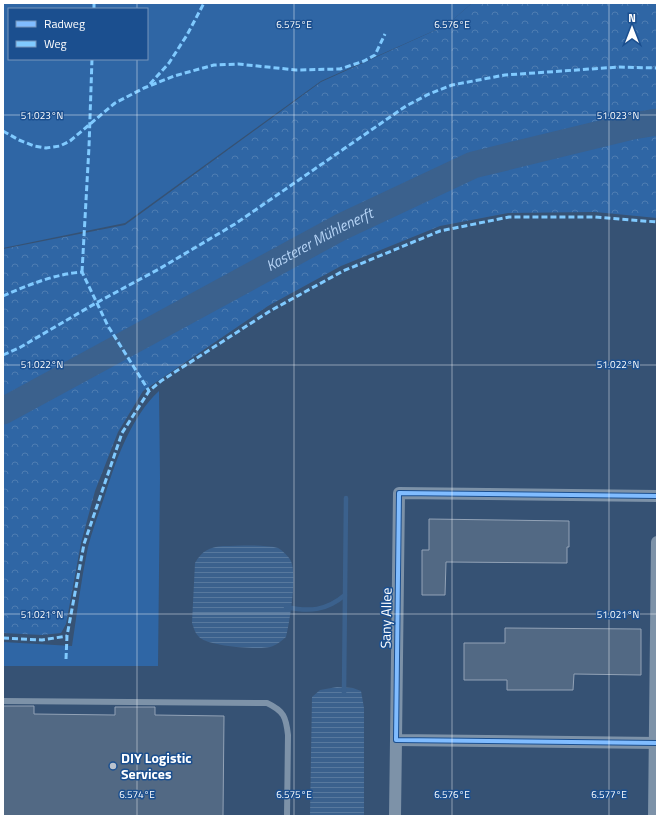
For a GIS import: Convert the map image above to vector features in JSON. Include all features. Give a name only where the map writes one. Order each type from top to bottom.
[{"type":"street","name":"Sany Allee","points":[[395,816],[399,494],[657,496]]},
{"type":"street","points":[[654,816],[656,743],[657,542]]},
{"type":"street","points":[[396,740],[656,743]]},
{"type":"lane","points":[[3,701],[268,703],[278,708],[283,713],[287,722],[287,816]]},
{"type":"green space","points":[[3,3],[472,3],[447,25],[321,81],[125,223],[3,248]]},
{"type":"green space","points":[[472,3],[657,3],[657,118],[632,122],[473,162],[339,225],[3,406],[3,249],[125,225],[321,82],[447,25]]},
{"type":"green space","points":[[657,126],[657,218],[595,212],[508,213],[440,226],[341,266],[268,306],[143,391],[118,432],[95,491],[81,543],[66,624],[61,633],[42,635],[3,633],[3,420],[136,352],[341,230],[474,168],[634,129]]},
{"type":"green space","points":[[159,391],[160,478],[158,666],[3,666],[3,642],[72,646],[88,547],[110,479],[120,451],[133,425],[149,401]]},
{"type":"shaded area","points":[[223,546],[258,546],[278,548],[291,561],[293,568],[293,587],[288,630],[286,637],[275,645],[259,648],[226,646],[207,642],[198,636],[192,623],[195,563],[200,555],[206,550]]},
{"type":"shaded area","points":[[337,687],[353,688],[361,691],[364,708],[364,816],[310,816],[312,697],[320,690]]},
{"type":"building","points":[[429,519],[569,521],[569,547],[567,547],[567,563],[446,562],[445,595],[422,595],[422,550],[429,550]]},
{"type":"building","points":[[505,628],[641,629],[641,675],[574,674],[573,690],[507,690],[507,680],[464,680],[464,643],[505,643]]},
{"type":"building","name":"DIY Logistic Services","points":[[3,706],[34,706],[34,714],[115,715],[115,707],[155,707],[155,715],[224,716],[223,816],[3,816]]},
{"type":"waterway","name":"Kasterer Mühlenerft","points":[[3,411],[341,227],[473,165],[633,126],[657,122]]},
{"type":"waterway","points":[[344,693],[346,498]]},
{"type":"waterway","points":[[286,607],[310,610],[317,609],[331,604],[345,595]]},
{"type":"marked path","points":[[94,3],[94,8]]},
{"type":"marked path","points":[[150,84],[169,63],[187,35],[204,3]]},
{"type":"marked path","points":[[3,131],[34,146],[46,148],[60,146],[70,141],[115,103],[144,88],[174,76],[214,65],[238,64],[296,70],[340,69],[364,61],[375,55],[385,34]]},
{"type":"marked path","points":[[82,272],[92,60]]},
{"type":"marked path","points":[[3,355],[19,348],[96,303],[159,269],[235,224],[406,106],[429,94],[452,85],[505,75],[619,67],[657,68]]},
{"type":"marked path","points":[[66,659],[67,636],[84,544],[122,433],[149,391],[161,381],[270,311],[343,271],[440,231],[509,217],[595,217],[657,222]]},
{"type":"marked path","points":[[3,296],[32,284],[62,275],[82,272],[108,326],[149,391]]},
{"type":"marked path","points":[[3,638],[42,640],[67,636]]},
{"type":"cycle path","points":[[657,496],[399,493],[396,740],[657,743]]},
{"type":"place","name":"DIY Logistic Services","points":[[113,766]]}]
